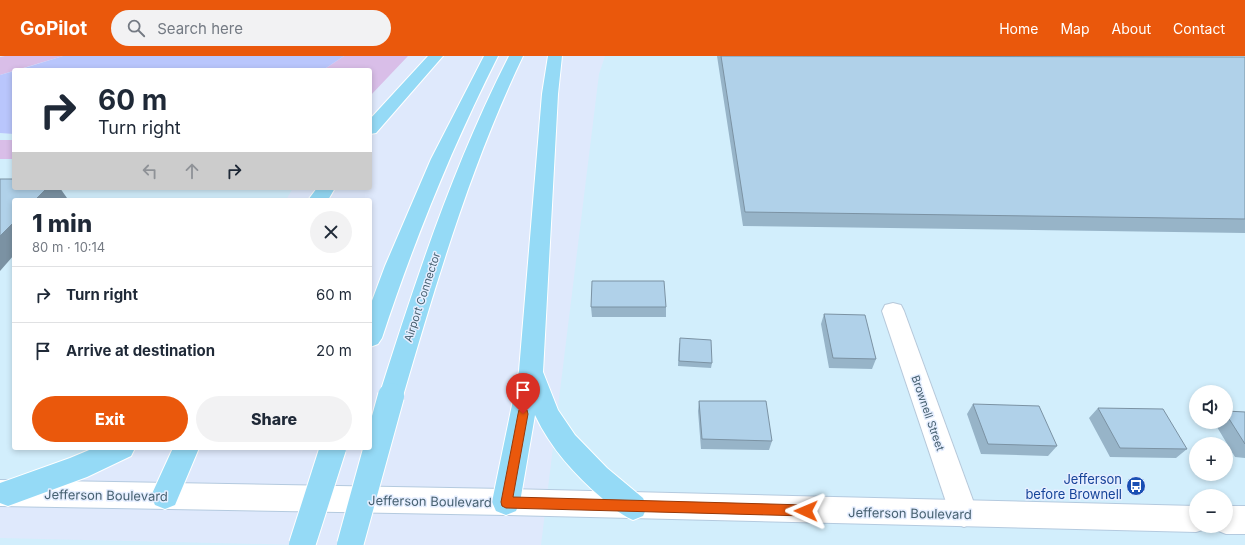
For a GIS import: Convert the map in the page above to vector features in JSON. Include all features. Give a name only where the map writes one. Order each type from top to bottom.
[{"type":"highway","points":[[372,127],[436,56]]},
{"type":"highway","points":[[372,333],[418,207],[456,122],[491,56]]},
{"type":"highway","name":"Airport Connector","points":[[350,545],[391,396],[416,314],[458,190],[494,103],[516,56]]},
{"type":"highway","points":[[506,502],[531,371],[550,94],[555,56]]},
{"type":"highway","points":[[531,371],[545,408],[561,436],[587,469],[633,507]]},
{"type":"highway","points":[[4,493],[84,465],[118,450]]},
{"type":"highway","points":[[165,496],[185,450]]},
{"type":"highway","points":[[302,545],[331,450]]},
{"type":"main road","name":"Brownell Street","points":[[893,311],[964,514]]},
{"type":"main road","name":"Jefferson Boulevard","points":[[4,493],[506,502],[633,507],[1189,519]]},
{"type":"main road","points":[[1233,520],[1245,520]]},
{"type":"shaded area","points":[[63,56],[23,68],[12,68],[12,71],[0,75],[0,57]]},
{"type":"shaded area","points":[[344,56],[408,56],[372,94],[372,68],[326,68]]},
{"type":"shaded area","points":[[605,56],[1245,56],[1245,545],[541,545],[599,74]]},
{"type":"shaded area","points":[[0,133],[12,134],[12,190],[292,190],[287,198],[12,198],[12,450],[103,450],[0,502]]},
{"type":"shaded area","points":[[0,140],[12,140],[12,159],[0,159]]},
{"type":"shaded area","points":[[0,538],[304,545],[0,545]]},
{"type":"sand","points":[[63,56],[344,56],[326,68],[24,68]]},
{"type":"sand","points":[[12,72],[12,134],[0,133],[0,75]]},
{"type":"building","points":[[721,56],[1245,57],[1245,219],[745,212]]},
{"type":"building","points":[[0,179],[12,179],[12,190],[45,190],[37,198],[12,198],[12,224],[0,236]]},
{"type":"building","points":[[592,281],[664,281],[666,307],[591,307]]},
{"type":"building","points":[[824,314],[865,315],[876,359],[833,358]]},
{"type":"building","points":[[680,338],[711,340],[712,363],[679,361]]},
{"type":"building","points":[[699,401],[766,401],[772,441],[702,439]]},
{"type":"building","points":[[973,404],[1039,406],[1057,446],[988,444]]},
{"type":"building","points":[[1098,408],[1163,409],[1187,449],[1120,448]]},
{"type":"building","points":[[1233,411],[1245,412],[1245,444],[1233,425]]},
{"type":"place","name":"Jefferson before Brownell","points":[[1136,486]]},
{"type":"route","points":[[523,414],[506,502],[806,511]]}]
